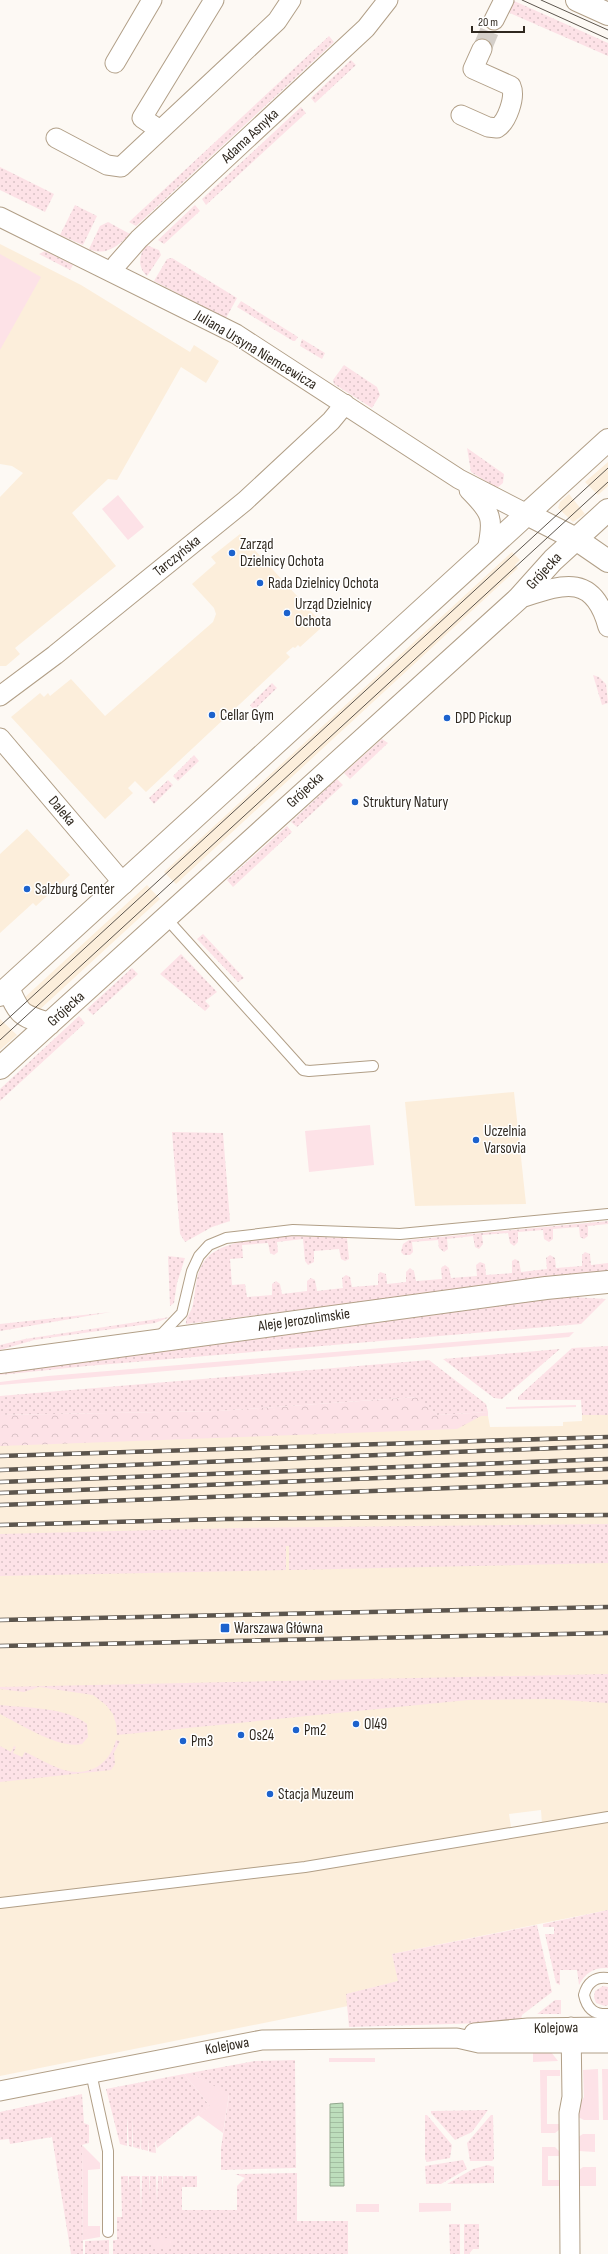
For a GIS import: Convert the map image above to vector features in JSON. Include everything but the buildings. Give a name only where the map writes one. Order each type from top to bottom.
[{"type":"main road","points":[[577,0],[608,14]]},
{"type":"main road","points":[[49,1024],[26,1017],[18,1010],[4,991],[124,884],[608,440]]},
{"type":"main road","name":"Grójecka","points":[[0,1068],[372,729],[518,599],[553,560],[608,510]]},
{"type":"main road","name":"Juliana Ursyna Niemcewicza","points":[[527,514],[576,539],[608,561]]},
{"type":"main road","name":"Aleje Jerozolimskie","points":[[0,1362],[531,1290],[608,1282]]},
{"type":"street","points":[[115,63],[152,0]]},
{"type":"street","points":[[160,130],[142,118],[214,0]]},
{"type":"street","points":[[56,138],[107,166],[115,168],[121,167],[277,21],[291,0]]},
{"type":"street","name":"Adama Asnyka","points":[[113,272],[117,264],[139,239],[366,28],[388,0]]},
{"type":"street","points":[[494,20],[504,0]]},
{"type":"street","points":[[461,115],[488,127],[497,128],[502,124],[510,108],[511,86],[473,69],[482,49]]},
{"type":"street","name":"Juliana Ursyna Niemcewicza","points":[[0,217],[236,334],[345,404],[458,480],[527,514]]},
{"type":"street","name":"Tarczyńska","points":[[0,696],[61,650],[245,501],[331,421],[345,404]]},
{"type":"street","name":"Juliana Ursyna Niemcewicza","points":[[458,480],[487,508],[490,524],[488,550]]},
{"type":"street","points":[[518,599],[561,586],[578,586],[588,591],[597,600],[604,613],[608,627]]},
{"type":"street","name":"Daleka","points":[[0,738],[124,884]]},
{"type":"street","name":"Kolejowa","points":[[0,2090],[262,2040],[458,2038],[479,2043],[571,2035],[605,2025]]},
{"type":"street","points":[[570,2254],[569,2120],[572,2096],[571,2035]]},
{"type":"lane","points":[[166,918],[303,1070],[309,1071],[373,1066]]},
{"type":"lane","points":[[155,1341],[182,1313],[195,1262],[203,1251],[216,1241],[242,1235],[293,1230],[394,1234],[608,1214]]},
{"type":"lane","points":[[0,1904],[305,1867],[608,1817]]},
{"type":"lane","points":[[605,2025],[588,2007],[585,1993],[591,1982],[603,1977],[608,1978]]},
{"type":"lane","points":[[91,2072],[108,2151],[108,2232]]},
{"type":"shaded area","points":[[0,244],[81,285],[190,352],[194,345],[219,361],[206,383],[181,367],[117,480],[108,479],[72,513],[116,566],[15,648],[20,654],[6,666],[0,666],[0,497],[23,473],[12,466],[0,464]]},
{"type":"shaded area","points":[[608,462],[608,486],[598,495],[585,482]]},
{"type":"shaded area","points":[[569,494],[585,514],[573,522],[558,508],[560,502]]},
{"type":"shaded area","points":[[240,534],[322,623],[319,625],[321,628],[300,647],[298,645],[295,648],[293,647],[286,653],[290,657],[146,792],[135,781],[128,788],[133,793],[105,819],[11,717],[40,693],[44,697],[48,693],[50,696],[71,679],[105,716],[213,622],[216,614],[214,608],[192,584],[216,563],[211,557]]},
{"type":"shaded area","points":[[512,552],[520,560],[515,565],[518,568],[176,884],[164,872]]},
{"type":"shaded area","name":"Salzburg Center","points":[[27,829],[70,875],[36,906],[33,903],[0,933],[0,854]]},
{"type":"shaded area","points":[[147,885],[160,899],[37,1012],[30,1009],[24,998]]},
{"type":"shaded area","points":[[0,1019],[17,1035],[0,1050]]},
{"type":"shaded area","points":[[514,1092],[526,1204],[415,1206],[405,1102]]},
{"type":"shaded area","points":[[0,1415],[488,1416],[490,1427],[563,1426],[563,1422],[582,1421],[582,1415],[608,1415],[608,1910],[392,1954],[399,1981],[347,1994],[348,2006],[0,2076]],"holes":[[[541,1810],[542,1824],[511,1827],[509,1814]]]},
{"type":"shaded area","points":[[343,2103],[344,2186],[330,2186],[330,2104]]},
{"type":"green space","points":[[512,0],[608,43],[608,56],[505,11]]},
{"type":"green space","points":[[329,36],[334,42],[136,226],[129,222]]},
{"type":"green space","points":[[351,60],[356,65],[315,103],[311,98]]},
{"type":"green space","points":[[301,107],[306,113],[206,205],[202,199]]},
{"type":"green space","points":[[0,167],[54,194],[45,212],[0,190]]},
{"type":"green space","points":[[75,205],[97,216],[83,245],[60,235]]},
{"type":"green space","points":[[195,205],[200,211],[164,244],[158,240]]},
{"type":"green space","points":[[108,222],[130,234],[117,246],[107,251],[101,252],[89,249],[100,226]]},
{"type":"green space","points":[[146,245],[159,250],[161,255],[147,276],[140,265],[142,253]]},
{"type":"green space","points":[[45,251],[73,265],[70,270],[39,254]]},
{"type":"green space","points":[[0,254],[41,277],[0,350]]},
{"type":"green space","points":[[172,258],[237,298],[226,318],[154,281],[167,259]]},
{"type":"green space","points":[[241,301],[298,337],[295,341],[293,341],[237,307]]},
{"type":"green space","points":[[302,339],[325,353],[322,359],[300,346]]},
{"type":"green space","points":[[344,365],[377,387],[380,395],[372,408],[334,384],[333,380]]},
{"type":"green space","points":[[467,448],[504,474],[503,483],[497,488],[471,472]]},
{"type":"green space","points":[[118,495],[144,527],[128,540],[102,509]]},
{"type":"green space","points":[[593,675],[599,677],[606,684],[608,703],[602,705]]},
{"type":"green space","points":[[272,683],[277,688],[254,710],[250,705]]},
{"type":"green space","points":[[382,739],[388,743],[350,779],[344,773]]},
{"type":"green space","points":[[194,755],[199,761],[178,781],[173,776]]},
{"type":"green space","points":[[337,779],[343,785],[297,827],[291,822]]},
{"type":"green space","points":[[168,780],[173,785],[154,804],[149,798]]},
{"type":"green space","points":[[287,826],[292,832],[233,887],[227,880]]},
{"type":"green space","points":[[203,934],[244,978],[238,982],[197,939]]},
{"type":"green space","points":[[181,954],[217,992],[205,1001],[210,1006],[205,1011],[160,974]]},
{"type":"green space","points":[[132,968],[138,974],[93,1015],[87,1009]]},
{"type":"green space","points":[[79,1016],[85,1023],[0,1101],[0,1089]]},
{"type":"green space","points":[[370,1125],[374,1165],[309,1172],[305,1131]]},
{"type":"green space","points":[[172,1132],[223,1133],[230,1221],[212,1227],[185,1242],[180,1234]]},
{"type":"green space","points":[[608,1221],[608,1224],[588,1226],[588,1236],[584,1239],[580,1237],[579,1227],[553,1229],[553,1239],[549,1242],[544,1239],[543,1230],[518,1232],[518,1242],[514,1246],[510,1243],[508,1233],[482,1235],[483,1244],[479,1249],[475,1247],[473,1236],[447,1239],[448,1249],[444,1252],[439,1248],[438,1240],[412,1242],[413,1252],[410,1255],[404,1255],[401,1252],[403,1244],[409,1240]]},
{"type":"green space","points":[[295,1236],[347,1238],[349,1259],[345,1261],[341,1259],[339,1249],[314,1251],[314,1262],[308,1265],[305,1261],[303,1239],[277,1242],[278,1252],[274,1255],[270,1253],[268,1243],[242,1245],[243,1258],[230,1259],[232,1285],[245,1284],[247,1297],[272,1295],[272,1284],[276,1281],[280,1284],[282,1294],[307,1291],[307,1281],[311,1278],[315,1280],[317,1291],[343,1288],[342,1278],[346,1275],[350,1277],[352,1287],[378,1285],[378,1275],[380,1272],[386,1274],[387,1284],[406,1282],[406,1272],[410,1268],[414,1271],[416,1281],[442,1279],[441,1268],[445,1265],[449,1268],[451,1278],[477,1276],[476,1265],[480,1262],[485,1264],[486,1275],[512,1273],[512,1261],[515,1259],[519,1261],[521,1272],[547,1269],[546,1258],[550,1255],[555,1258],[556,1268],[582,1266],[582,1255],[585,1252],[590,1254],[591,1265],[608,1263],[608,1272],[186,1324],[194,1299],[198,1273],[203,1263],[210,1255],[232,1244],[245,1241],[272,1237]]},
{"type":"green space","points":[[168,1256],[185,1258],[177,1283],[174,1303],[170,1306]]},
{"type":"green space","points":[[556,1296],[606,1299],[581,1324],[87,1366],[0,1375],[0,1371]]},
{"type":"green space","points":[[111,1312],[0,1331],[0,1324]]},
{"type":"green space","points":[[170,1317],[155,1323],[34,1340],[0,1350],[0,1345],[25,1339]]},
{"type":"green space","points":[[574,1332],[569,1337],[0,1385],[0,1382],[48,1376]]},
{"type":"green space","points":[[608,1346],[608,1415],[582,1415],[581,1400],[518,1400],[518,1397],[572,1348]]},
{"type":"green space","points":[[560,1349],[502,1399],[494,1398],[443,1359]]},
{"type":"green space","points":[[429,1360],[486,1404],[488,1412],[437,1415],[416,1397],[218,1411],[0,1415],[0,1396]]},
{"type":"green space","points":[[417,1397],[437,1415],[488,1412],[488,1416],[481,1416],[457,1429],[0,1446],[0,1415],[218,1411]]},
{"type":"green space","points":[[576,1405],[576,1407],[506,1409],[506,1407]]},
{"type":"green space","points":[[608,1524],[608,1563],[289,1570],[289,1546],[286,1546],[286,1570],[0,1576],[0,1534],[236,1528]]},
{"type":"green space","points":[[608,1674],[608,1703],[548,1699],[468,1700],[117,1735],[113,1714],[106,1705],[93,1695],[39,1687],[24,1692],[0,1689],[0,1687]]},
{"type":"green space","points":[[0,1705],[45,1709],[79,1718],[87,1724],[88,1737],[82,1744],[72,1745],[51,1740],[0,1714]]},
{"type":"green space","points":[[116,1740],[120,1741],[114,1753],[115,1764],[111,1770],[0,1782],[0,1746],[11,1752],[14,1746],[16,1747],[13,1753],[22,1757],[25,1752],[51,1765],[69,1771],[78,1772],[87,1771],[101,1765],[109,1755]]},
{"type":"green space","points":[[608,1910],[608,1968],[590,1972],[584,1977],[579,1985],[577,1970],[560,1970],[560,1985],[556,1983],[545,1934],[554,1934],[554,1927],[543,1927],[543,1924]]},
{"type":"green space","points":[[537,1925],[552,1992],[522,2015],[520,2022],[349,2027],[346,1994],[398,1981],[392,1954]]},
{"type":"green space","points":[[603,1986],[608,1987],[608,2005],[605,2006],[596,2003],[594,1997],[595,1991]]},
{"type":"green space","points":[[555,2000],[561,2000],[561,2014],[537,2014]]},
{"type":"green space","points":[[533,2050],[551,2052],[558,2061],[533,2062]]},
{"type":"green space","points":[[329,2058],[375,2058],[375,2062],[329,2062]]},
{"type":"green space","points":[[295,2060],[296,2168],[221,2170],[221,2148],[229,2095],[190,2073],[255,2061]]},
{"type":"green space","points":[[598,2069],[599,2120],[584,2120],[578,2117],[577,2109],[584,2097],[583,2070]]},
{"type":"green space","points":[[602,2069],[608,2069],[608,2120],[603,2120]]},
{"type":"green space","points":[[540,2070],[560,2070],[560,2076],[547,2076],[547,2124],[560,2124],[559,2130],[555,2133],[541,2133]]},
{"type":"green space","points":[[190,2073],[229,2094],[223,2133],[198,2115],[210,2106],[184,2074]]},
{"type":"green space","points":[[184,2074],[210,2106],[157,2148],[155,2139],[156,2153],[149,2152],[149,2136],[148,2151],[141,2149],[141,2137],[140,2149],[133,2147],[132,2116],[132,2147],[129,2146],[127,2116],[127,2146],[120,2144],[106,2089]]},
{"type":"green space","points":[[82,2094],[84,2123],[89,2125],[89,2143],[82,2145],[83,2254],[71,2254],[52,2137],[10,2144],[9,2139],[0,2140],[0,2112]]},
{"type":"green space","points":[[488,2110],[472,2132],[455,2140],[431,2113],[431,2111]]},
{"type":"green space","points":[[425,2115],[427,2115],[452,2145],[450,2158],[427,2162],[425,2159]]},
{"type":"green space","points":[[491,2115],[493,2115],[494,2159],[492,2161],[470,2161],[467,2143]]},
{"type":"green space","points":[[583,2134],[595,2134],[595,2152],[579,2151],[578,2137]]},
{"type":"green space","points":[[82,2145],[100,2163],[100,2169],[88,2170],[88,2226],[100,2226],[100,2237],[83,2240]]},
{"type":"green space","points":[[542,2147],[555,2147],[560,2152],[561,2156],[548,2156],[548,2180],[561,2180],[561,2186],[542,2186]]},
{"type":"green space","points":[[463,2160],[467,2169],[441,2184],[426,2184],[425,2166]]},
{"type":"green space","points":[[488,2165],[494,2167],[494,2183],[447,2184],[473,2169]]},
{"type":"green space","points":[[583,2167],[596,2167],[596,2186],[577,2186],[579,2170]]},
{"type":"green space","points":[[297,2173],[297,2221],[348,2221],[348,2254],[113,2254],[113,2240],[117,2240],[117,2217],[122,2217],[121,2176],[128,2176],[129,2190],[129,2176],[140,2176],[141,2213],[142,2176],[149,2176],[150,2197],[150,2176],[156,2176],[157,2203],[158,2176],[162,2176],[163,2189],[163,2176],[167,2176],[167,2180],[168,2176],[183,2176],[184,2180],[185,2176],[197,2176],[197,2187],[182,2187],[182,2210],[237,2210],[237,2186],[245,2178],[235,2174]]},
{"type":"green space","points":[[419,2203],[451,2203],[451,2211],[419,2212]]},
{"type":"green space","points":[[356,2204],[379,2204],[379,2212],[356,2212]]},
{"type":"green space","points":[[449,2224],[460,2224],[460,2254],[450,2254]]},
{"type":"green space","points":[[464,2224],[479,2224],[479,2249],[473,2249],[469,2254],[464,2254]]},
{"type":"green space","points":[[171,2238],[171,2248],[151,2248],[151,2239]]},
{"type":"green space","points":[[109,2240],[109,2254],[85,2254],[85,2241]]},
{"type":"tunnel","points":[[482,49],[494,20]]},
{"type":"tram line","points":[[522,0],[608,39]]},
{"type":"tram line","points":[[541,0],[608,30]]},
{"type":"tram line","points":[[0,1026],[608,468]]},
{"type":"tram line","points":[[0,1040],[608,482]]},
{"type":"railway","points":[[0,1456],[608,1437]]},
{"type":"railway","points":[[0,1470],[608,1446]]},
{"type":"railway","points":[[0,1482],[608,1459]]},
{"type":"railway","points":[[0,1493],[608,1469]]},
{"type":"railway","points":[[0,1505],[608,1482]]},
{"type":"railway","points":[[0,1525],[225,1519],[608,1515]]},
{"type":"railway","points":[[0,1620],[608,1607]]},
{"type":"railway","points":[[0,1646],[608,1633]]},
{"type":"place","name":"Zarząd Dzielnicy Ochota","points":[[232,553]]},
{"type":"place","name":"Rada Dzielnicy Ochota","points":[[260,583]]},
{"type":"place","name":"Urząd Dzielnicy Ochota","points":[[287,613]]},
{"type":"place","name":"Cellar Gym","points":[[212,715]]},
{"type":"place","name":"DPD Pickup","points":[[447,718]]},
{"type":"place","name":"Struktury Natury","points":[[355,802]]},
{"type":"place","name":"Salzburg Center","points":[[27,889]]},
{"type":"place","name":"Uczelnia Varsovia","points":[[476,1140]]},
{"type":"place","name":"Warszawa Główna","points":[[225,1628]]},
{"type":"place","name":"Ol49","points":[[356,1724]]},
{"type":"place","name":"Pm2","points":[[296,1730]]},
{"type":"place","name":"Os24","points":[[241,1735]]},
{"type":"place","name":"Pm3","points":[[183,1741]]},
{"type":"place","name":"Stacja Muzeum","points":[[270,1794]]}]
